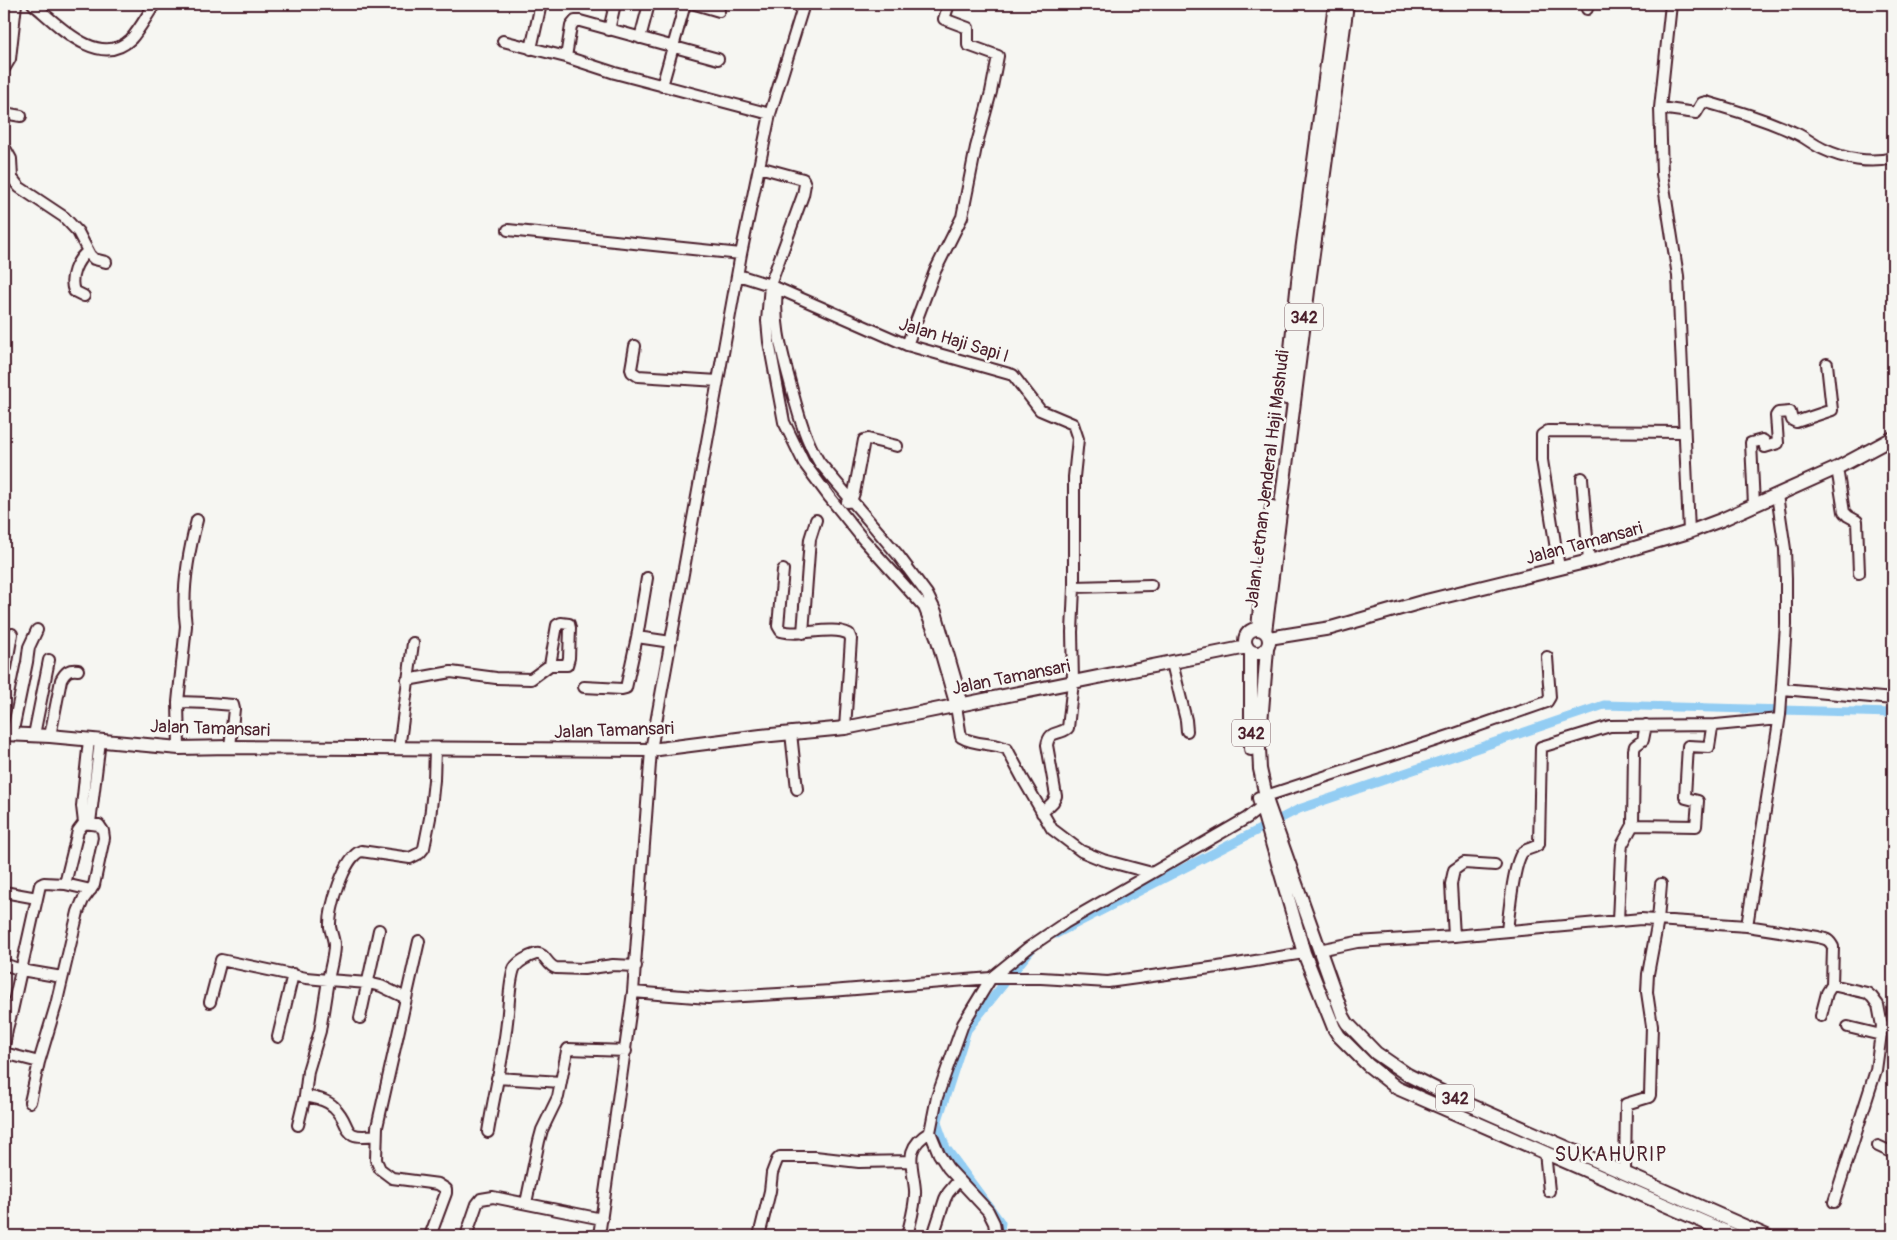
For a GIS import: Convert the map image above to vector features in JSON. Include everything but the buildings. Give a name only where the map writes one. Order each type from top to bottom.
[{"type":"main road","name":"Jalan Letnan Jenderal Haji Mashudi","points":[[1264,805],[1258,759],[1265,637],[1304,282],[1320,160],[1335,4]]},
{"type":"main road","name":"Jalan Letnan Jenderal Haji Mashudi","points":[[1320,160],[1347,4]]},
{"type":"main road","name":"Jalan Tamansari","points":[[8,734],[179,748],[230,746],[651,750],[791,732],[845,728],[1249,649],[1259,654],[1265,637],[1331,628],[1422,602],[1589,561],[1689,532],[1837,468],[1893,438]]},
{"type":"main road","points":[[1249,649],[1245,642],[1248,633],[1265,637]]},
{"type":"main road","name":"Jalan Letnan Jenderal Haji Mashudi","points":[[1249,649],[1254,777],[1281,858],[1319,950],[1343,1016],[1350,1026],[1376,1053],[1408,1075],[1480,1109],[1625,1172],[1636,1185],[1736,1236]]},
{"type":"main road","name":"Jalan Letnan Jenderal Haji Mashudi","points":[[1281,858],[1304,953],[1326,1010],[1339,1036],[1368,1065],[1397,1088],[1545,1152],[1767,1236]]},
{"type":"main road","points":[[1339,1036],[1350,1026]]},
{"type":"main road","points":[[1474,1121],[1480,1109]]},
{"type":"street","points":[[4,69],[10,58],[16,4]]},
{"type":"street","points":[[33,4],[72,36],[87,45],[99,49],[120,47],[131,38],[155,4]]},
{"type":"street","points":[[531,49],[541,4]]},
{"type":"street","points":[[609,30],[615,4]]},
{"type":"street","points":[[640,38],[650,4]]},
{"type":"street","points":[[662,86],[686,4]]},
{"type":"street","points":[[695,4],[719,11]]},
{"type":"street","points":[[599,1236],[626,1051],[636,966],[651,750],[741,254],[770,114],[804,4]]},
{"type":"street","points":[[906,345],[936,271],[962,217],[976,147],[991,92],[998,56],[968,45],[968,28],[944,19],[950,4]]},
{"type":"street","points":[[1671,4],[1660,108],[1662,174],[1678,276],[1689,532]]},
{"type":"street","points":[[566,57],[571,26],[575,22],[580,21],[718,59]]},
{"type":"street","points":[[503,40],[615,73],[770,114]]},
{"type":"street","points":[[1660,108],[1696,113],[1702,103],[1706,102],[1746,113],[1796,133],[1823,149],[1851,158],[1879,162],[1893,158]]},
{"type":"street","points":[[4,113],[21,116]]},
{"type":"street","points":[[4,149],[11,159],[12,178],[17,185],[64,217],[78,232],[87,252],[94,259],[106,262]]},
{"type":"street","points":[[759,167],[803,179],[805,184],[773,287],[767,321],[769,342],[784,422],[804,463],[862,538],[924,607],[960,705]]},
{"type":"street","points":[[4,183],[17,185]]},
{"type":"street","points":[[508,230],[741,254]]},
{"type":"street","points":[[84,296],[74,291],[72,282],[76,264],[87,252]]},
{"type":"street","name":"Jalan Haji Sapi I","points":[[738,275],[773,287],[906,345],[1013,375],[1040,410],[1073,424],[1078,439],[1074,477],[1073,682],[1068,728],[1052,734],[1049,738],[1048,745],[1056,796],[1042,813]]},
{"type":"street","points":[[773,287],[779,340],[804,434],[819,462],[898,556],[927,594],[936,612],[960,705],[961,737],[969,742],[1001,746],[1007,749],[1052,829],[1080,850],[1102,860],[1152,873]]},
{"type":"street","points":[[635,346],[631,370],[638,376],[718,381]]},
{"type":"street","points":[[1754,505],[1751,443],[1762,440],[1765,447],[1778,444],[1776,416],[1778,413],[1790,412],[1792,420],[1796,422],[1832,410],[1827,364]]},
{"type":"street","points":[[1559,568],[1542,460],[1542,435],[1548,431],[1684,432]]},
{"type":"street","points":[[851,501],[864,440],[868,439],[897,446]]},
{"type":"street","points":[[1837,468],[1844,512],[1857,521],[1859,572]]},
{"type":"street","points":[[1582,478],[1589,561]]},
{"type":"street","points":[[1747,926],[1783,689],[1786,625],[1785,549],[1777,494]]},
{"type":"street","points":[[836,504],[851,501]]},
{"type":"street","points":[[179,748],[178,702],[186,626],[184,615],[187,570],[197,520]]},
{"type":"street","points":[[803,633],[810,539],[816,520]]},
{"type":"street","points":[[783,570],[778,626],[781,631],[789,634],[844,632],[849,634],[851,639],[845,728]]},
{"type":"street","points":[[584,687],[626,688],[647,578]]},
{"type":"street","points":[[1074,587],[1151,584]]},
{"type":"street","points":[[8,734],[27,662],[28,647],[37,630]]},
{"type":"street","points":[[4,670],[6,668],[12,634]]},
{"type":"street","points":[[637,637],[670,642]]},
{"type":"street","points":[[399,749],[413,643]]},
{"type":"street","points":[[996,1236],[994,1223],[988,1211],[958,1181],[939,1154],[930,1132],[937,1097],[963,1024],[994,978],[1028,948],[1065,923],[1247,818],[1264,805],[1546,702],[1550,697],[1547,657]]},
{"type":"street","points":[[34,735],[49,660]]},
{"type":"street","points":[[1172,663],[1186,720],[1186,731]]},
{"type":"street","points":[[408,680],[451,672],[496,678],[531,679],[550,665]]},
{"type":"street","points":[[50,736],[61,680],[65,672],[70,669],[78,670]]},
{"type":"street","points":[[1783,689],[1893,699]]},
{"type":"street","points":[[178,702],[209,702],[233,705],[230,746]]},
{"type":"street","points":[[1507,931],[1516,873],[1521,856],[1527,850],[1537,847],[1539,844],[1541,747],[1602,727],[1716,725],[1780,717]]},
{"type":"street","points":[[1618,921],[1622,844],[1633,825],[1634,750],[1635,746],[1643,740],[1646,725]]},
{"type":"street","points":[[1633,825],[1696,826],[1698,801],[1686,798],[1685,796],[1688,748],[1690,746],[1709,747],[1712,728],[1716,725]]},
{"type":"street","points":[[791,732],[797,789]]},
{"type":"street","points":[[87,823],[82,806],[94,740]]},
{"type":"street","points":[[298,1125],[305,1096],[308,1071],[320,1031],[334,944],[330,927],[332,908],[340,882],[352,856],[361,851],[410,858],[420,853],[424,848],[434,780],[435,749]]},
{"type":"street","points":[[65,884],[78,831],[87,823]]},
{"type":"street","points":[[30,1102],[78,912],[83,900],[94,885],[104,838],[103,832],[98,825],[87,823]]},
{"type":"street","points":[[1454,936],[1451,884],[1454,870],[1461,864],[1468,863],[1495,865]]},
{"type":"street","points":[[4,1047],[5,1028],[42,883],[65,884],[91,890]]},
{"type":"street","points":[[1625,1172],[1624,1113],[1626,1104],[1649,1097],[1650,1095],[1652,1026],[1648,974],[1658,920],[1661,884]]},
{"type":"street","points":[[4,892],[37,898]]},
{"type":"street","points":[[1319,950],[1358,942],[1454,936],[1641,919],[1747,926],[1827,939],[1833,947],[1832,985],[1827,993],[1821,1016]]},
{"type":"street","points":[[360,1018],[379,930]]},
{"type":"street","points":[[419,941],[376,1135],[376,1160],[380,1169],[392,1178],[438,1184],[446,1189],[430,1236]]},
{"type":"street","points":[[633,992],[708,998],[831,991],[994,978],[1041,978],[1108,982],[1218,968],[1304,953]]},
{"type":"street","points":[[488,1132],[507,1025],[514,969],[522,961],[539,954],[543,955],[552,967],[556,968],[584,969],[613,965],[636,966]]},
{"type":"street","points":[[210,1002],[221,960],[328,980],[368,983],[381,986],[406,998]]},
{"type":"street","points":[[4,964],[21,970],[62,977]]},
{"type":"street","points":[[278,1037],[292,974]]},
{"type":"street","points":[[1832,985],[1872,997],[1878,1005],[1881,1030],[1876,1070],[1834,1202]]},
{"type":"street","points":[[1848,1027],[1893,1030]]},
{"type":"street","points":[[526,1203],[542,1130],[558,1097],[568,1049],[626,1051]]},
{"type":"street","points":[[4,1053],[39,1062]]},
{"type":"street","points":[[497,1078],[561,1082]]},
{"type":"street","points":[[305,1096],[320,1099],[333,1105],[343,1118],[346,1128],[352,1134],[359,1137],[376,1135]]},
{"type":"street","points":[[907,1236],[915,1191],[910,1161],[917,1142],[930,1132]]},
{"type":"street","points":[[1878,1146],[1893,1153]]},
{"type":"street","points":[[1545,1152],[1549,1191]]},
{"type":"street","points":[[759,1236],[770,1191],[772,1173],[780,1157],[816,1157],[859,1162],[910,1161]]},
{"type":"street","points":[[933,1236],[945,1199],[958,1181]]},
{"type":"street","points":[[466,1236],[477,1204],[481,1199],[493,1196],[602,1220]]},
{"type":"waterway","points":[[1056,934],[1299,809],[1604,705],[1893,713]]},
{"type":"waterway","points":[[999,1236],[1001,1223],[946,1148],[937,1123],[967,1030],[1034,946]]},
{"type":"district","name":"SUKAHURIP","points":[[1611,1154]]}]
